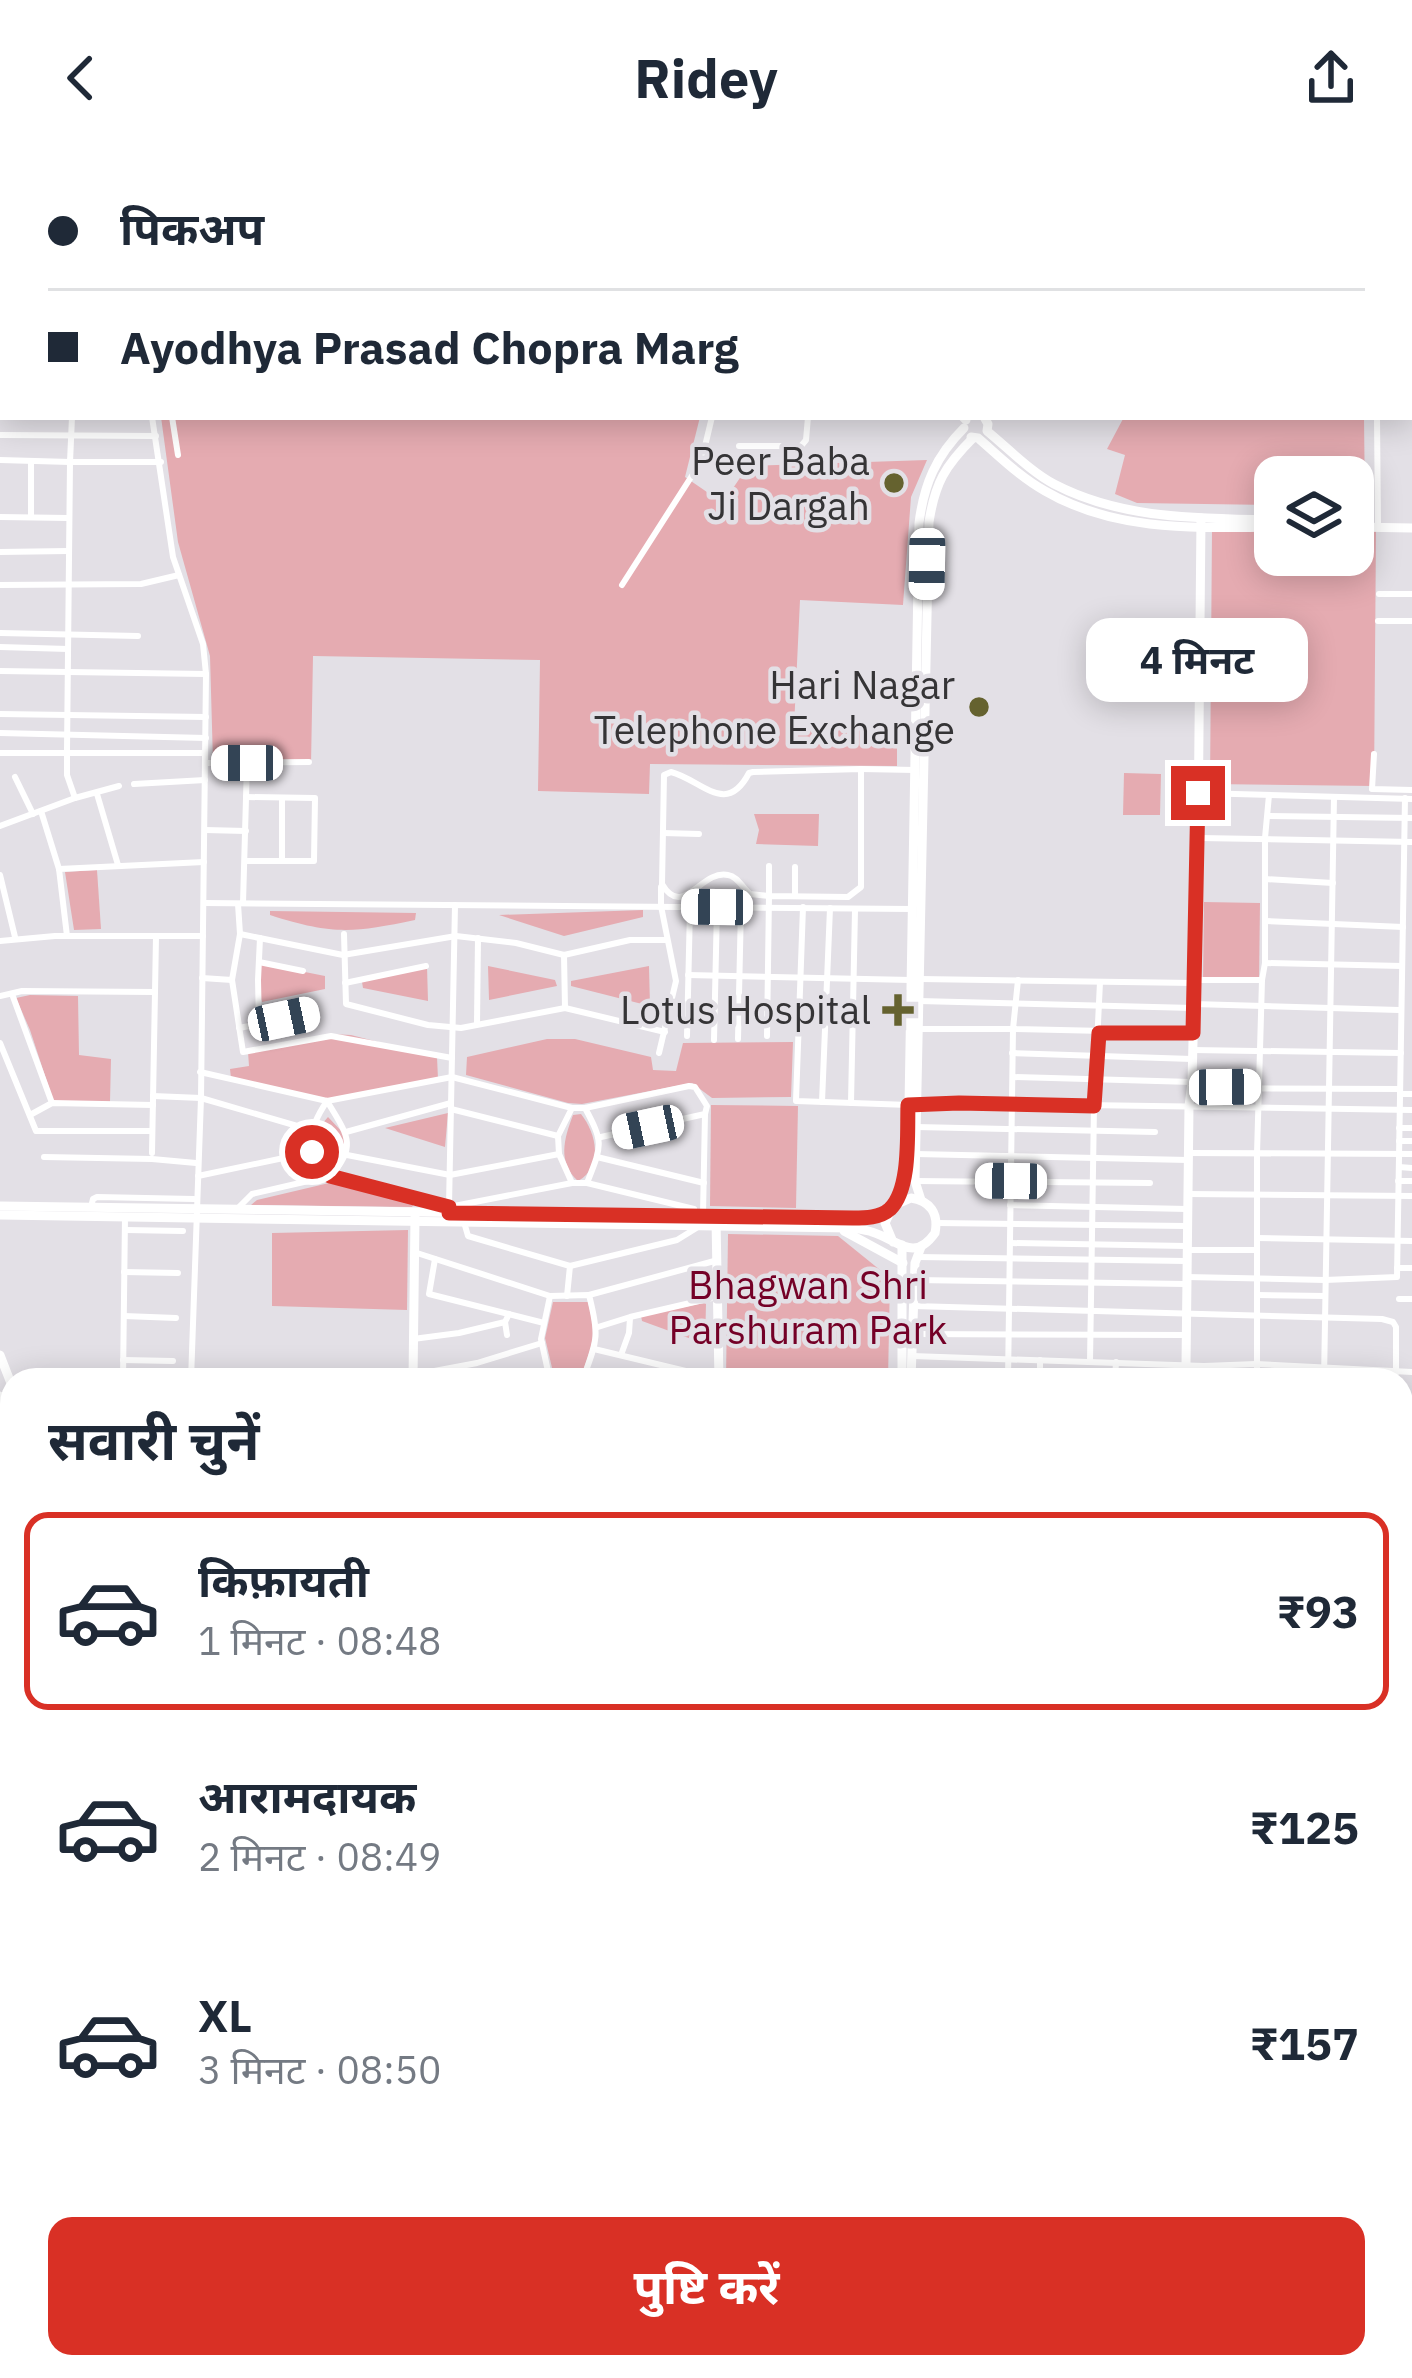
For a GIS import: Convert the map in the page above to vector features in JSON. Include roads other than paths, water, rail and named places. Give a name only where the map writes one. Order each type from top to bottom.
[{"type":"street","points":[[72,420],[67,775],[75,797]]},
{"type":"street","points":[[153,420],[165,510],[206,674],[201,1098],[191,1368]]},
{"type":"street","points":[[172,420],[178,455]]},
{"type":"street","points":[[622,585],[695,471],[711,420]]},
{"type":"street","points":[[739,446],[801,446],[808,420]]},
{"type":"street","points":[[907,1368],[903,1263],[885,1223],[904,1178],[918,1029],[912,910],[919,801],[915,770],[919,523],[929,476],[966,420],[980,436],[1078,494],[1130,512],[1201,523],[1254,524]]},
{"type":"street","points":[[910,1368],[920,1252],[937,1223],[915,1181],[913,1105],[929,523],[947,464],[980,436],[986,420]]},
{"type":"street","points":[[1377,420],[1378,525]]},
{"type":"street","points":[[0,434],[156,436]]},
{"type":"street","points":[[0,460],[161,462]]},
{"type":"street","points":[[31,461],[31,517]]},
{"type":"street","points":[[0,518],[70,518]]},
{"type":"street","points":[[1186,1365],[1201,523]]},
{"type":"street","points":[[1374,525],[1412,525]]},
{"type":"street","points":[[0,552],[69,551]]},
{"type":"street","points":[[0,585],[141,584],[179,575]]},
{"type":"street","points":[[1379,594],[1412,594]]},
{"type":"street","points":[[1378,622],[1412,621]]},
{"type":"street","points":[[0,633],[138,636]]},
{"type":"street","points":[[0,646],[68,649]]},
{"type":"street","points":[[0,671],[206,674]]},
{"type":"street","points":[[0,714],[206,717]]},
{"type":"street","points":[[0,733],[206,737]]},
{"type":"street","points":[[0,752],[206,753]]},
{"type":"street","points":[[1374,754],[1372,789],[1410,796]]},
{"type":"street","points":[[205,763],[309,762]]},
{"type":"street","points":[[247,763],[240,934],[232,980],[243,1052],[331,1036],[452,1058]]},
{"type":"street","points":[[662,884],[676,897],[688,895],[703,881],[729,874],[749,894],[848,897],[861,887],[861,770]]},
{"type":"street","points":[[659,1053],[676,981],[661,906],[664,776],[671,772],[683,775],[714,794],[741,789],[753,772],[915,770]]},
{"type":"street","points":[[16,777],[37,812],[58,868],[67,936]]},
{"type":"street","points":[[134,784],[205,780]]},
{"type":"street","points":[[0,826],[119,786]]},
{"type":"street","points":[[96,792],[118,865]]},
{"type":"street","points":[[1198,793],[1410,796]]},
{"type":"street","points":[[1256,1368],[1257,1154],[1269,795]]},
{"type":"street","points":[[915,1280],[1091,1285],[1396,1277],[1410,796]]},
{"type":"street","points":[[245,860],[314,861],[315,798],[246,797]]},
{"type":"street","points":[[912,1356],[1324,1368],[1334,797]]},
{"type":"street","points":[[282,860],[283,798]]},
{"type":"street","points":[[1268,816],[1408,818]]},
{"type":"street","points":[[205,830],[246,831]]},
{"type":"street","points":[[663,833],[699,834]]},
{"type":"street","points":[[1198,838],[1408,842]]},
{"type":"street","points":[[58,868],[204,862]]},
{"type":"street","points":[[767,1036],[770,866]]},
{"type":"street","points":[[796,867],[796,896]]},
{"type":"street","points":[[0,874],[15,938]]},
{"type":"street","points":[[1265,879],[1333,883]]},
{"type":"street","points":[[204,903],[912,910]]},
{"type":"street","points":[[449,1214],[455,905]]},
{"type":"street","points":[[687,1036],[690,907]]},
{"type":"street","points":[[714,1040],[717,907]]},
{"type":"street","points":[[738,1039],[741,907]]},
{"type":"street","points":[[802,908],[796,1101],[1412,1110]]},
{"type":"street","points":[[822,1102],[830,908]]},
{"type":"street","points":[[850,1103],[855,910]]},
{"type":"street","points":[[1265,921],[1406,925]]},
{"type":"street","points":[[240,934],[343,955],[456,936],[564,955],[630,940],[667,940]]},
{"type":"street","points":[[344,934],[346,1004],[453,1028],[565,1008],[664,1032]]},
{"type":"street","points":[[152,1153],[156,936]]},
{"type":"street","points":[[0,941],[203,936]]},
{"type":"street","points":[[260,938],[260,1024]]},
{"type":"street","points":[[477,1025],[478,938]]},
{"type":"street","points":[[1402,950],[1412,950]]},
{"type":"street","points":[[564,955],[565,1008]]},
{"type":"street","points":[[259,962],[303,971]]},
{"type":"street","points":[[1265,963],[1412,974]]},
{"type":"street","points":[[345,983],[426,966]]},
{"type":"street","points":[[688,975],[1262,980]]},
{"type":"street","points":[[202,978],[232,980]]},
{"type":"street","points":[[1008,1368],[1012,1053],[1018,980]]},
{"type":"street","points":[[1090,1362],[1100,982]]},
{"type":"street","points":[[0,996],[22,991],[155,992]]},
{"type":"street","points":[[11,993],[52,1103]]},
{"type":"street","points":[[1402,994],[1412,995]]},
{"type":"street","points":[[919,1001],[1401,1010]]},
{"type":"street","points":[[239,1028],[309,1014]]},
{"type":"street","points":[[1401,1021],[1412,1021]]},
{"type":"street","points":[[918,1029],[1193,1033]]},
{"type":"street","points":[[0,1043],[36,1131],[152,1131]]},
{"type":"street","points":[[1012,1053],[1331,1052],[1412,1044]]},
{"type":"street","points":[[1401,1067],[1412,1067]]},
{"type":"street","points":[[200,1072],[327,1101],[452,1077],[572,1108],[695,1087],[707,1106],[704,1183],[706,1218],[718,1260],[718,1368]]},
{"type":"street","points":[[1013,1077],[1412,1094]]},
{"type":"street","points":[[30,1115],[52,1103],[201,1098],[311,1130]]},
{"type":"street","points":[[327,1101],[311,1130],[312,1152],[330,1176]]},
{"type":"street","points":[[327,1101],[346,1132],[347,1155],[330,1176]]},
{"type":"street","points":[[346,1132],[451,1106],[559,1136]]},
{"type":"street","points":[[572,1108],[559,1136],[559,1154],[572,1183]]},
{"type":"street","points":[[585,1108],[601,1137],[587,1183]]},
{"type":"street","points":[[601,1137],[705,1114]]},
{"type":"street","points":[[916,1127],[1155,1132]]},
{"type":"street","points":[[1400,1128],[1412,1128]]},
{"type":"street","points":[[1399,1141],[1412,1141]]},
{"type":"street","points":[[197,1176],[312,1152]]},
{"type":"street","points":[[347,1155],[450,1175],[559,1154]]},
{"type":"street","points":[[916,1154],[1094,1158],[1412,1154]]},
{"type":"street","points":[[44,1157],[197,1163]]},
{"type":"street","points":[[597,1157],[704,1183]]},
{"type":"street","points":[[1399,1168],[1412,1168]]},
{"type":"street","points":[[238,1208],[252,1194],[330,1176],[464,1222],[706,1218],[872,1232],[920,1252],[1011,1258],[1092,1260],[1258,1250]]},
{"type":"street","points":[[915,1181],[1150,1184]]},
{"type":"street","points":[[1398,1181],[1412,1181]]},
{"type":"street","points":[[449,1214],[587,1183],[706,1218]]},
{"type":"street","points":[[1188,1194],[1412,1196]]},
{"type":"street","points":[[0,1210],[125,1216],[196,1208],[415,1216],[866,1218],[879,1216],[901,1200],[921,1199]]},
{"type":"street","points":[[1010,1205],[1187,1209]]},
{"type":"street","points":[[0,1210],[238,1208],[415,1216]]},
{"type":"street","points":[[123,1368],[125,1216]]},
{"type":"street","points":[[413,1368],[415,1216]]},
{"type":"street","points":[[464,1222],[468,1236],[570,1266],[677,1240],[706,1218]]},
{"type":"street","points":[[937,1223],[1186,1226]]},
{"type":"street","points":[[837,1228],[903,1263]]},
{"type":"street","points":[[125,1230],[183,1231]]},
{"type":"street","points":[[1257,1238],[1412,1241]]},
{"type":"street","points":[[1010,1243],[1186,1252]]},
{"type":"street","points":[[415,1252],[550,1296],[589,1295],[718,1260]]},
{"type":"street","points":[[435,1259],[429,1294],[507,1318],[544,1322]]},
{"type":"street","points":[[567,1295],[570,1266]]},
{"type":"street","points":[[1397,1268],[1412,1268]]},
{"type":"street","points":[[124,1272],[178,1273]]},
{"type":"street","points":[[587,1368],[598,1328],[589,1295]]},
{"type":"street","points":[[1257,1295],[1324,1296]]},
{"type":"street","points":[[547,1368],[542,1343],[550,1296]]},
{"type":"street","points":[[598,1328],[719,1296]]},
{"type":"street","points":[[1399,1299],[1412,1299]]},
{"type":"street","points":[[914,1306],[1382,1319],[1393,1322],[1397,1335],[1396,1368]]},
{"type":"street","points":[[124,1316],[176,1318]]},
{"type":"street","points":[[621,1355],[630,1317]]},
{"type":"street","points":[[413,1339],[507,1318]]},
{"type":"street","points":[[507,1318],[509,1353]]},
{"type":"street","points":[[913,1334],[1186,1335]]},
{"type":"street","points":[[456,1368],[542,1343]]},
{"type":"street","points":[[594,1349],[671,1368]]},
{"type":"street","points":[[123,1360],[173,1361]]},
{"type":"street","points":[[1040,1360],[1040,1368]]},
{"type":"street","points":[[1115,1368],[1116,1362]]},
{"type":"place","name":"Peer Baba Ji Dargah","points":[[894,483]]},
{"type":"place","name":"Hari Nagar Telephone Exchange","points":[[979,707]]},
{"type":"place","name":"Lotus Hospital","points":[[898,1010]]},
{"type":"park label","name":"Bhagwan Shri Parshuram Park","points":[[808,1308]]}]
